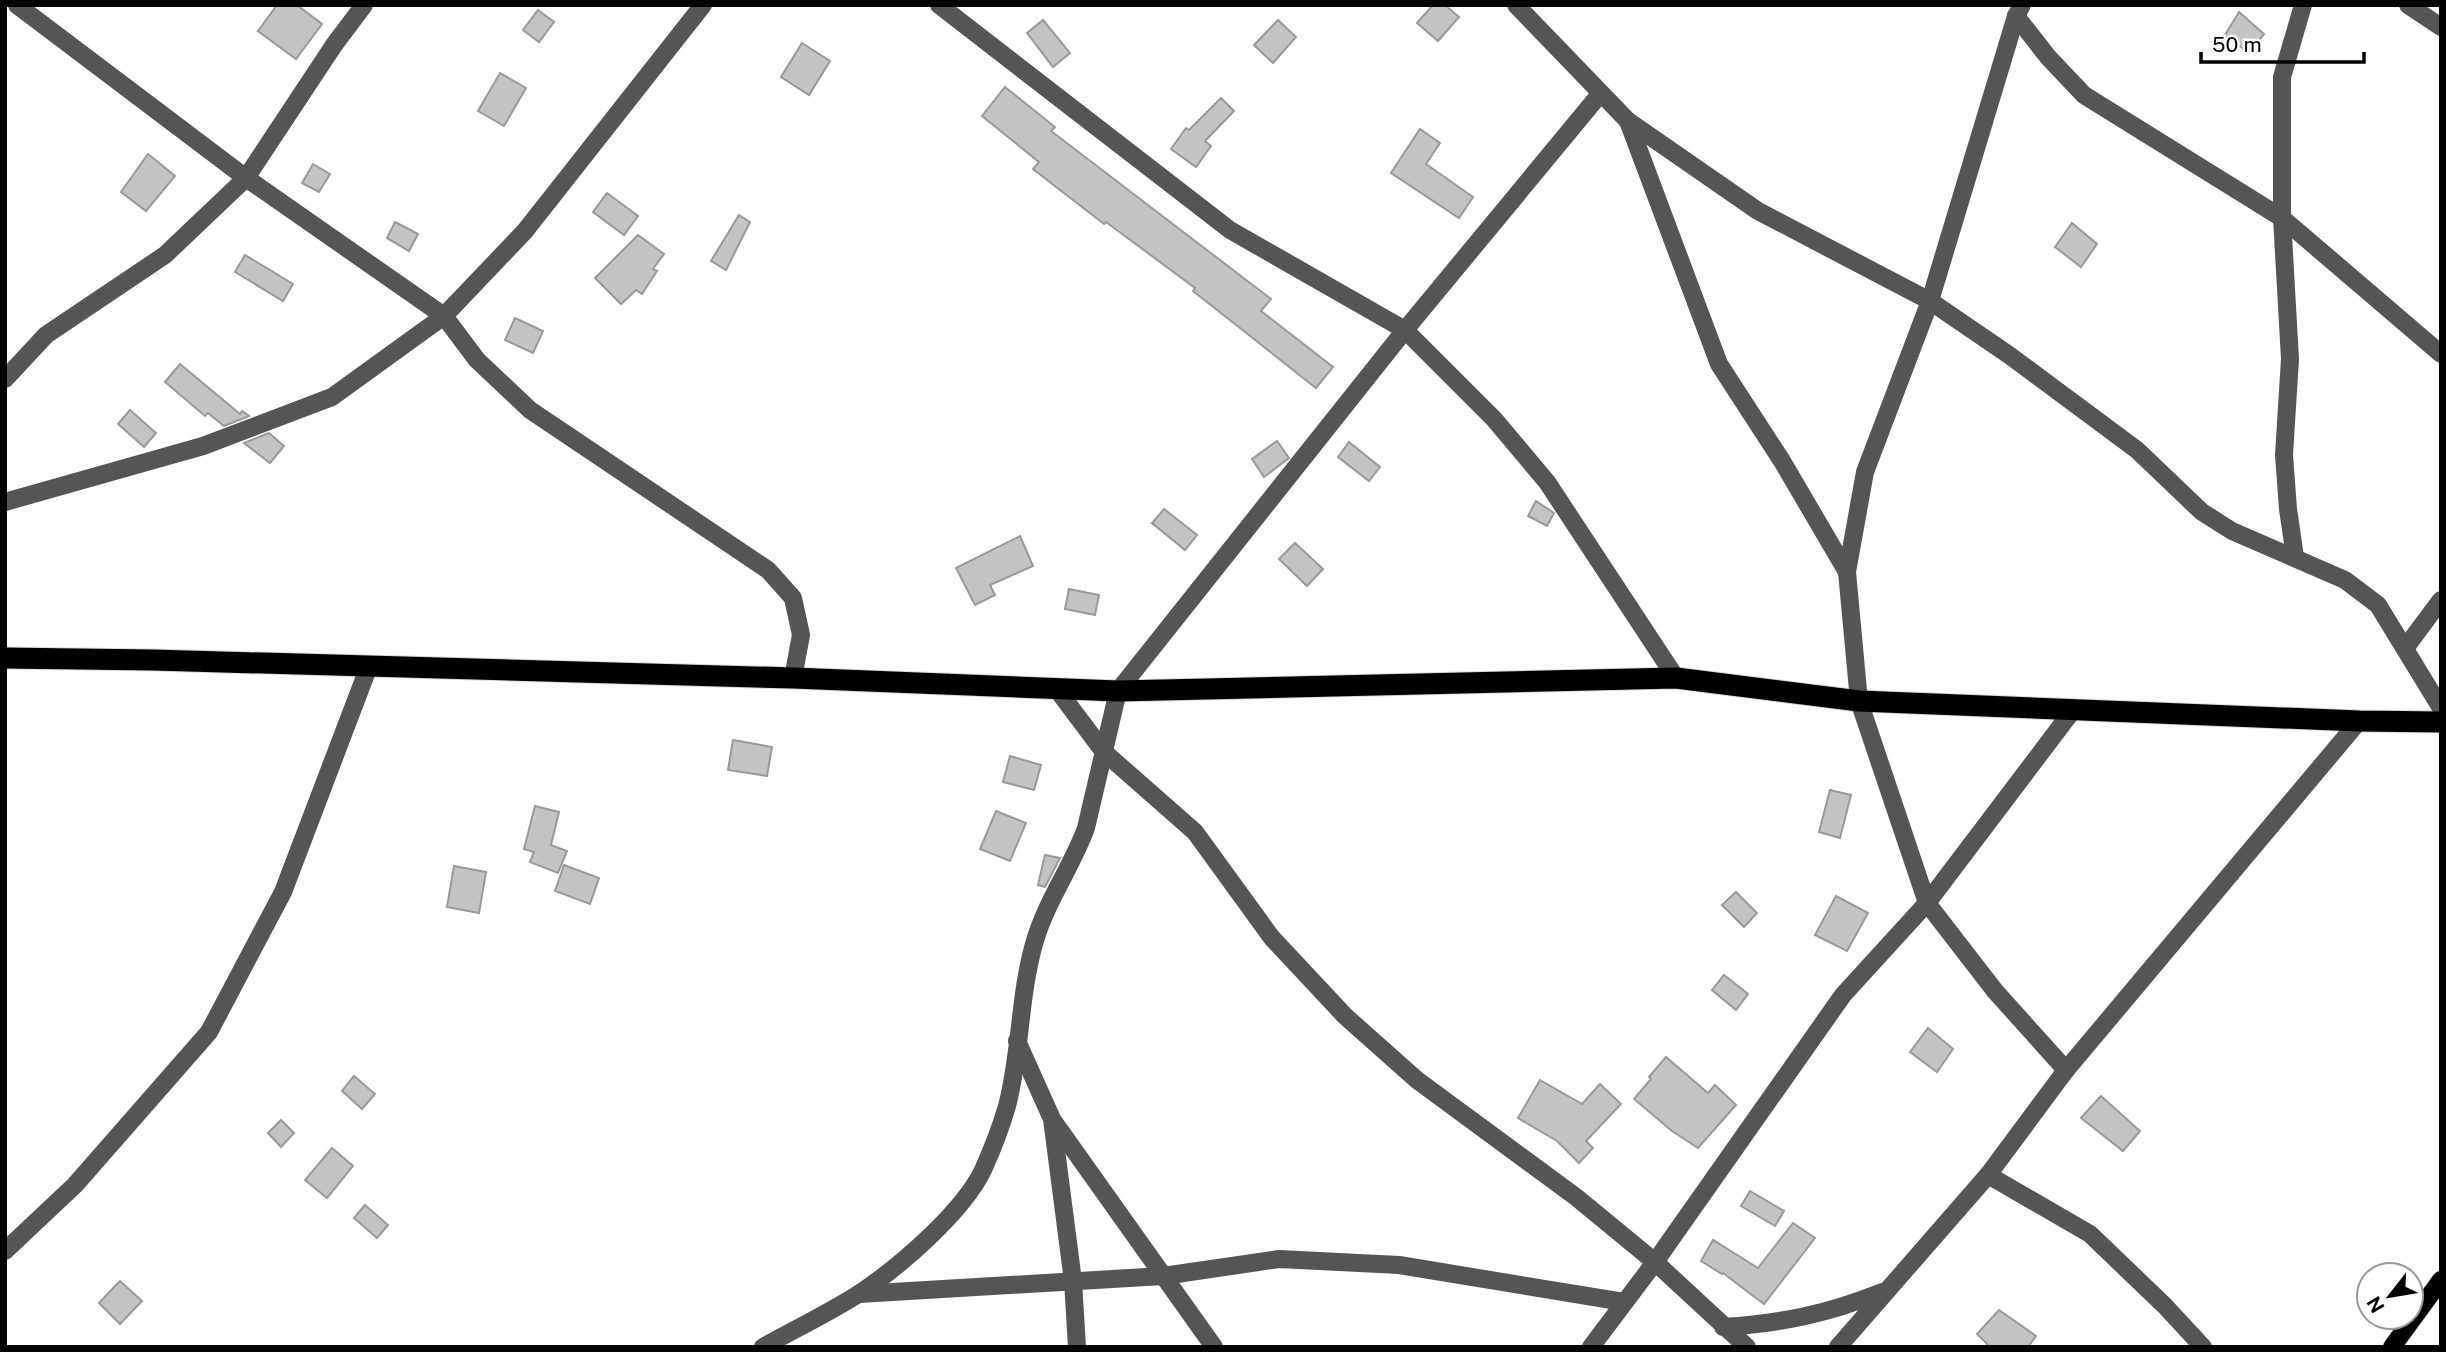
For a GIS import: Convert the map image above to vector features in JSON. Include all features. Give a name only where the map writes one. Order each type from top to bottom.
[{"type":"highway","points":[[5,657],[793,678],[1118,691],[1676,678],[1859,701],[2441,722]]},
{"type":"main road","points":[[2392,1347],[2441,1280]]},
{"type":"street","points":[[17,5],[246,178],[444,316],[477,360],[530,410],[768,570],[793,598],[802,635],[793,678]]},
{"type":"street","points":[[5,379],[47,335],[164,255],[246,178],[334,45],[364,5]]},
{"type":"street","points":[[5,502],[203,446],[332,397],[444,316],[525,231],[703,5]]},
{"type":"street","points":[[939,5],[1230,230],[1405,330],[1494,419],[1547,482],[1676,678]]},
{"type":"street","points":[[1516,5],[1628,121],[1758,211],[1930,301],[2010,355],[2137,450],[2202,512],[2232,531],[2345,580],[2378,605],[2441,708]]},
{"type":"street","points":[[2295,558],[2284,455],[2290,359],[2282,218],[2282,77],[2303,5]]},
{"type":"street","points":[[2408,5],[2441,27]]},
{"type":"street","points":[[2019,11],[2048,57],[2084,95],[2282,218],[2441,354]]},
{"type":"street","points":[[2019,11],[1930,301],[1865,472],[1847,572],[1859,701],[1927,902],[1995,991],[2066,1070]]},
{"type":"street","points":[[763,1347],[859,1294],[890,1272],[958,1208],[982,1172],[1007,1106],[1022,997],[1034,944],[1055,889],[1079,849],[1086,828],[1118,691],[1405,330],[1600,94]]},
{"type":"street","points":[[1628,121],[1720,363],[1847,572]]},
{"type":"street","points":[[2406,648],[2441,600]]},
{"type":"street","points":[[5,1251],[75,1185],[209,1032],[283,892],[369,666]]},
{"type":"street","points":[[1056,688],[1104,752],[1195,832],[1272,938],[1345,1016],[1417,1080],[1576,1197],[1655,1262],[1747,1347]]},
{"type":"street","points":[[1591,1347],[1655,1262],[1843,995],[1927,902],[2073,710]]},
{"type":"street","points":[[1838,1347],[1988,1175],[2066,1070],[2359,721]]},
{"type":"street","points":[[1017,1040],[1052,1119],[1214,1347]]},
{"type":"street","points":[[1052,1119],[1073,1281],[1077,1347]]},
{"type":"street","points":[[1988,1175],[2090,1234],[2165,1306],[2203,1347]]},
{"type":"street","points":[[859,1294],[1163,1276],[1279,1259],[1399,1265],[1624,1302]]},
{"type":"street","points":[[1723,1327],[1806,1318],[1847,1306],[1886,1290]]},
{"type":"building","points":[[277,5],[297,5],[322,24],[296,59],[258,31]]},
{"type":"building","points":[[1433,5],[1445,5],[1459,17],[1438,41],[1417,23]]},
{"type":"building","points":[[538,10],[554,22],[539,42],[523,30]]},
{"type":"building","points":[[2239,12],[2264,34],[2249,53],[2225,35]]},
{"type":"building","points":[[1043,20],[1070,53],[1053,67],[1027,33]]},
{"type":"building","points":[[1278,20],[1296,37],[1273,63],[1254,45]]},
{"type":"building","points":[[802,43],[830,61],[809,95],[781,77]]},
{"type":"building","points":[[500,73],[526,88],[504,126],[478,111]]},
{"type":"building","points":[[1005,87],[1055,127],[1051,131],[1271,299],[1261,311],[1333,367],[1316,388],[1193,291],[1195,288],[1106,222],[1104,224],[1033,169],[1039,162],[982,116]]},
{"type":"building","points":[[1221,98],[1234,111],[1205,141],[1211,146],[1196,167],[1171,149],[1186,128],[1189,130]]},
{"type":"building","points":[[1420,129],[1440,143],[1426,164],[1473,197],[1459,218],[1391,173]]},
{"type":"building","points":[[148,154],[175,176],[146,211],[121,192]]},
{"type":"building","points":[[313,164],[330,174],[319,192],[302,183]]},
{"type":"building","points":[[607,193],[638,216],[624,235],[593,212]]},
{"type":"building","points":[[739,215],[750,222],[726,270],[711,261]]},
{"type":"building","points":[[395,222],[418,234],[409,251],[387,238]]},
{"type":"building","points":[[2072,223],[2097,244],[2081,267],[2055,247]]},
{"type":"building","points":[[638,235],[664,254],[653,269],[657,271],[642,294],[636,290],[621,304],[595,278]]},
{"type":"building","points":[[245,255],[293,284],[283,301],[235,272]]},
{"type":"building","points":[[515,318],[543,331],[533,353],[505,340]]},
{"type":"building","points":[[180,364],[240,414],[242,411],[249,416],[224,426],[208,413],[205,416],[165,382]]},
{"type":"building","points":[[130,410],[156,433],[144,447],[118,424]]},
{"type":"building","points":[[269,433],[284,446],[270,463],[244,443]]},
{"type":"building","points":[[1277,441],[1289,458],[1264,477],[1252,459]]},
{"type":"building","points":[[1349,442],[1380,467],[1369,481],[1338,457]]},
{"type":"building","points":[[1536,501],[1554,513],[1547,526],[1528,516]]},
{"type":"building","points":[[1164,509],[1197,535],[1185,550],[1152,523]]},
{"type":"building","points":[[1020,536],[1033,566],[990,585],[995,595],[975,605],[956,568]]},
{"type":"building","points":[[1295,543],[1323,569],[1307,586],[1279,559]]},
{"type":"building","points":[[1069,589],[1099,595],[1095,615],[1065,609]]},
{"type":"building","points":[[733,740],[772,747],[767,776],[728,770]]},
{"type":"building","points":[[1010,756],[1041,765],[1034,790],[1003,782]]},
{"type":"building","points":[[1830,790],[1851,795],[1840,838],[1819,832]]},
{"type":"building","points":[[535,806],[559,812],[551,845],[567,851],[558,873],[530,862],[534,852],[524,849]]},
{"type":"building","points":[[996,811],[1026,823],[1010,861],[980,849]]},
{"type":"building","points":[[1045,855],[1060,858],[1045,887],[1038,885]]},
{"type":"building","points":[[564,865],[599,878],[590,904],[555,891]]},
{"type":"building","points":[[454,866],[486,872],[479,913],[447,907]]},
{"type":"building","points":[[1736,892],[1757,913],[1744,927],[1722,905]]},
{"type":"building","points":[[1836,896],[1868,913],[1847,951],[1815,935]]},
{"type":"building","points":[[1724,975],[1748,994],[1736,1010],[1712,990]]},
{"type":"building","points":[[1928,1028],[1953,1049],[1937,1072],[1910,1052]]},
{"type":"building","points":[[1666,1057],[1708,1093],[1715,1085],[1736,1105],[1698,1148],[1672,1131],[1634,1099]]},
{"type":"building","points":[[354,1076],[375,1094],[362,1109],[342,1091]]},
{"type":"building","points":[[1540,1080],[1582,1104],[1600,1084],[1621,1104],[1586,1141],[1593,1148],[1579,1163],[1557,1141],[1518,1118]]},
{"type":"building","points":[[2101,1096],[2140,1131],[2123,1151],[2081,1118]]},
{"type":"building","points":[[281,1120],[294,1133],[281,1147],[268,1133]]},
{"type":"building","points":[[332,1148],[353,1166],[327,1198],[305,1180]]},
{"type":"building","points":[[1750,1191],[1784,1211],[1775,1226],[1741,1206]]},
{"type":"building","points":[[365,1205],[388,1225],[377,1238],[354,1218]]},
{"type":"building","points":[[1793,1223],[1815,1238],[1764,1304],[1723,1273],[1701,1261],[1713,1240],[1758,1268]]},
{"type":"building","points":[[120,1281],[142,1301],[120,1324],[99,1303]]},
{"type":"building","points":[[1999,1310],[2036,1336],[2028,1347],[1990,1347],[1977,1334]]}]
